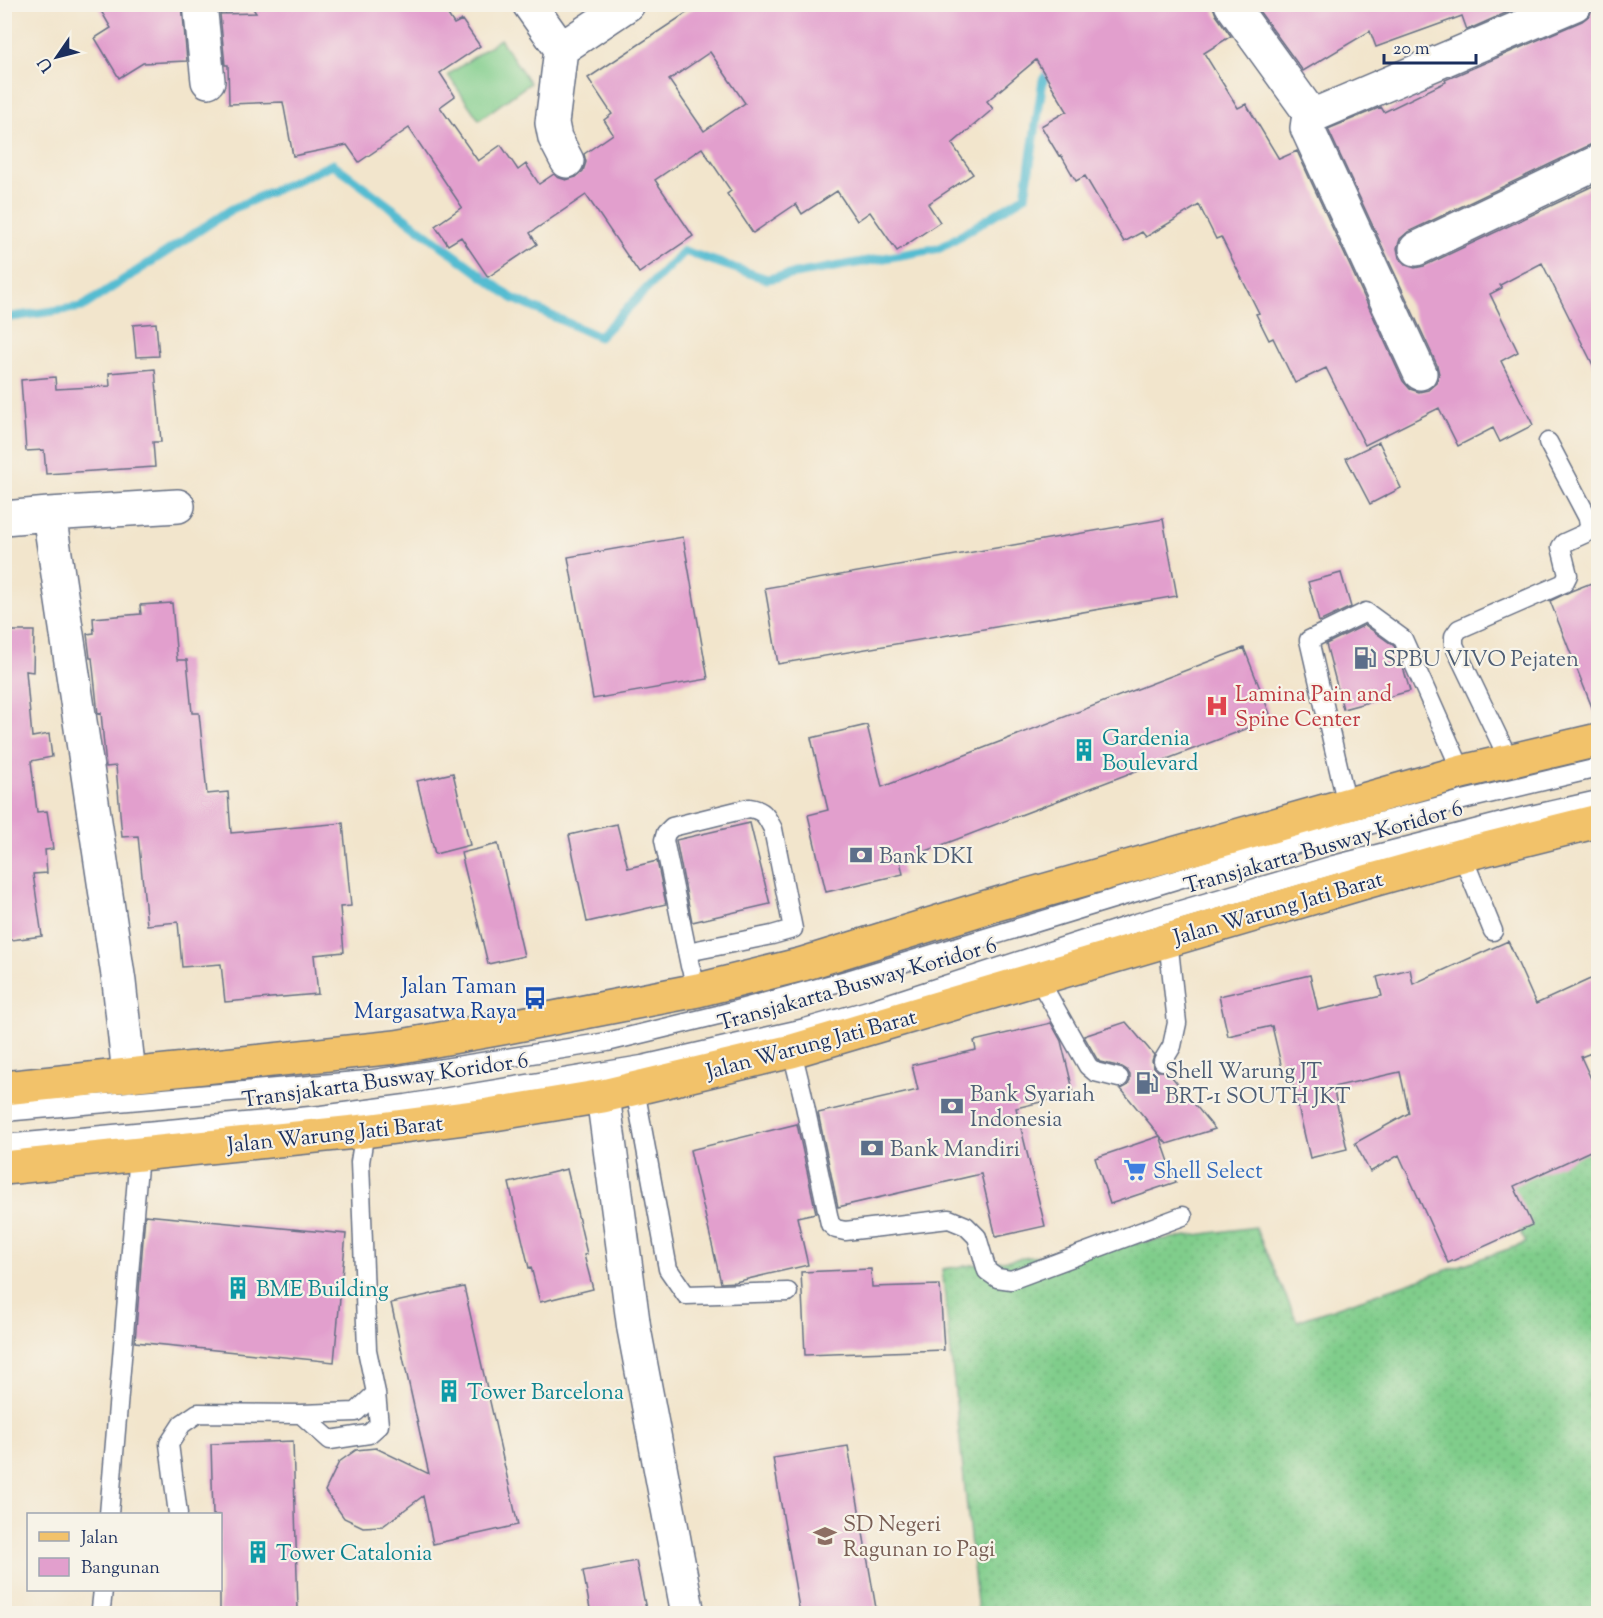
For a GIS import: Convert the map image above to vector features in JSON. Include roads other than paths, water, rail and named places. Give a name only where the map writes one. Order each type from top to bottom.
[{"type":"main road","points":[[4,1088],[396,1047],[698,990],[803,964],[990,906],[1461,772],[1599,740]]},
{"type":"main road","name":"Jalan Warung Jati Barat","points":[[4,1168],[365,1131],[603,1096],[792,1051],[1168,939],[1462,855],[1599,821]]},
{"type":"street","points":[[200,4],[208,81]]},
{"type":"street","points":[[529,4],[561,49],[552,123],[555,138],[567,161]]},
{"type":"street","points":[[561,49],[628,4]]},
{"type":"street","points":[[1231,4],[1310,122],[1420,373]]},
{"type":"street","points":[[1310,122],[1575,4]]},
{"type":"street","points":[[1416,249],[1599,162]]},
{"type":"street","points":[[4,518],[178,506]]},
{"type":"street","points":[[49,514],[119,982],[129,1075]]},
{"type":"street","points":[[603,1096],[634,1329],[688,1614]]},
{"type":"lane","points":[[1509,760],[1454,645],[1454,636],[1459,629],[1564,583],[1568,575],[1561,547],[1564,543],[1586,533],[1589,526],[1588,518],[1548,441]]},
{"type":"lane","points":[[1347,805],[1309,640],[1366,612],[1403,639],[1461,772]]},
{"type":"lane","name":"Transjakarta Busway Koridor 6","points":[[4,1112],[368,1080],[607,1042],[847,980],[1274,850],[1463,800],[1599,768]]},
{"type":"lane","name":"Transjakarta Busway Koridor 6","points":[[4,1144],[321,1115],[406,1104],[664,1060],[805,1028],[868,1010],[1133,924],[1334,865],[1522,817],[1599,800]]},
{"type":"lane","points":[[698,990],[687,952],[664,840],[666,833],[672,827],[749,808],[759,809],[773,829],[793,929],[803,964]]},
{"type":"lane","points":[[1462,855],[1493,931]]},
{"type":"lane","points":[[687,952],[793,929]]},
{"type":"lane","points":[[1163,1061],[1172,1046],[1177,1023],[1168,939]]},
{"type":"lane","points":[[1038,978],[1088,1066],[1095,1071],[1119,1078]]},
{"type":"lane","points":[[792,1051],[830,1224],[836,1229],[845,1231],[949,1219],[966,1226],[977,1237],[987,1270],[997,1278],[1011,1280],[1183,1216]]},
{"type":"lane","points":[[635,1089],[669,1269],[686,1295],[788,1292]]},
{"type":"lane","points":[[301,1414],[330,1440],[369,1434],[379,1425],[376,1393],[367,1350],[360,1162],[365,1131]]},
{"type":"lane","points":[[109,1513],[139,1154]]},
{"type":"lane","points":[[178,1513],[168,1444],[182,1424],[198,1413],[356,1412],[376,1393]]},
{"type":"lane","points":[[101,1608],[103,1591]]},
{"type":"waterway","points":[[4,318],[82,307],[232,209],[333,164],[512,298],[599,337],[684,251],[767,279],[940,248],[1025,196],[1043,80],[1052,67]]},
{"type":"place","name":"SPBU VIVO Pejaten","points":[[1365,658]]},
{"type":"place","name":"Lamina Pain and Spine Center","points":[[1217,706]]},
{"type":"place","name":"Gardenia Boulevard","points":[[1084,750]]},
{"type":"place","name":"Bank DKI","points":[[861,855]]},
{"type":"place","name":"Jalan Taman Margasatwa Raya","points":[[535,998]]},
{"type":"place","name":"Shell Warung JT BRT-1 SOUTH JKT","points":[[1147,1083]]},
{"type":"place","name":"Bank Syariah Indonesia","points":[[952,1106]]},
{"type":"place","name":"Bank Mandiri","points":[[872,1148]]},
{"type":"place","name":"Shell Select","points":[[1135,1170]]},
{"type":"place","name":"BME Building","points":[[238,1288]]},
{"type":"place","name":"Tower Barcelona","points":[[449,1391]]},
{"type":"place","name":"SD Negeri Ragunan 10 Pagi","points":[[825,1536]]},
{"type":"place","name":"Tower Catalonia","points":[[258,1552]]}]
